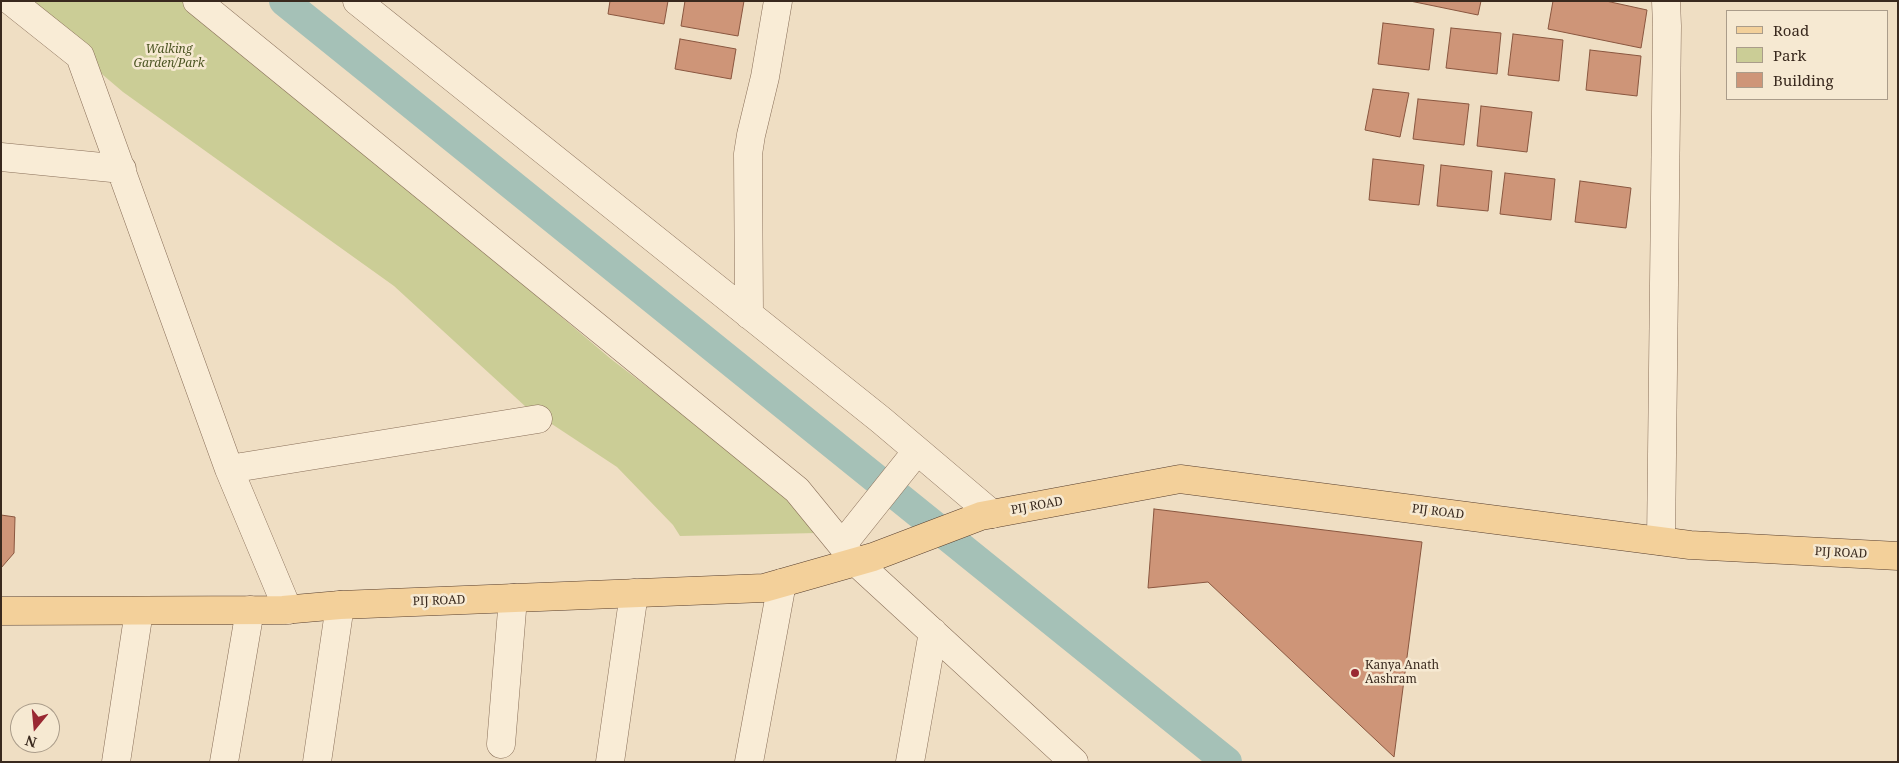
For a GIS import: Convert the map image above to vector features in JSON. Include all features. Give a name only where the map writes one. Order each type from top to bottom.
[{"type":"main road","name":"PIJ ROAD","points":[[1,611],[288,610],[340,605],[764,588],[782,583],[855,550],[987,515],[1180,479],[1690,545],[1898,556]]},
{"type":"street","points":[[11,1],[80,56],[229,469],[288,610]]},
{"type":"street","points":[[196,1],[798,490],[933,632],[1074,762]]},
{"type":"street","points":[[357,1],[749,315],[914,456],[987,515]]},
{"type":"street","points":[[749,315],[748,154],[765,77],[778,1]]},
{"type":"street","points":[[1661,541],[1666,1]]},
{"type":"street","points":[[1,156],[122,170]]},
{"type":"street","points":[[229,469],[538,418]]},
{"type":"street","points":[[855,550],[914,456]]},
{"type":"street","points":[[749,762],[782,583]]},
{"type":"street","points":[[610,762],[634,593]]},
{"type":"street","points":[[501,744],[513,598]]},
{"type":"street","points":[[317,762],[340,605]]},
{"type":"street","points":[[224,762],[250,610]]},
{"type":"street","points":[[116,762],[139,611]]},
{"type":"street","points":[[910,762],[933,632]]},
{"type":"green space","name":"Walking Garden/Park","points":[[16,1],[187,1],[611,359],[791,497],[817,533],[680,536],[673,525],[617,467],[526,407],[394,286],[123,92]]},
{"type":"building","points":[[610,1],[668,1],[664,24],[608,14]]},
{"type":"building","points":[[685,1],[744,1],[738,36],[681,26]]},
{"type":"building","points":[[1410,1],[1481,1],[1478,15]]},
{"type":"building","points":[[1553,1],[1606,1],[1647,10],[1641,48],[1548,29]]},
{"type":"building","points":[[1383,23],[1434,29],[1429,70],[1378,64]]},
{"type":"building","points":[[1451,28],[1501,33],[1497,74],[1446,68]]},
{"type":"building","points":[[1513,34],[1563,40],[1559,81],[1508,75]]},
{"type":"building","points":[[680,39],[736,49],[731,79],[675,69]]},
{"type":"building","points":[[1590,50],[1641,56],[1637,96],[1586,90]]},
{"type":"building","points":[[1373,89],[1409,93],[1400,137],[1365,130]]},
{"type":"building","points":[[1418,99],[1469,104],[1464,145],[1413,139]]},
{"type":"building","points":[[1481,106],[1532,112],[1527,152],[1477,146]]},
{"type":"building","points":[[1373,159],[1424,165],[1419,205],[1369,200]]},
{"type":"building","points":[[1441,165],[1492,171],[1488,211],[1437,206]]},
{"type":"building","points":[[1505,173],[1555,179],[1551,220],[1500,214]]},
{"type":"building","points":[[1580,181],[1631,188],[1626,228],[1575,222]]},
{"type":"building","name":"Kanya Anath Aashram","points":[[1154,509],[1422,542],[1394,757],[1208,582],[1148,588]]},
{"type":"building","points":[[1,515],[15,517],[14,553],[1,568]]},
{"type":"waterway","points":[[284,1],[1227,762]]},
{"type":"place","name":"Kanya Anath Aashram","points":[[1355,673]]}]
